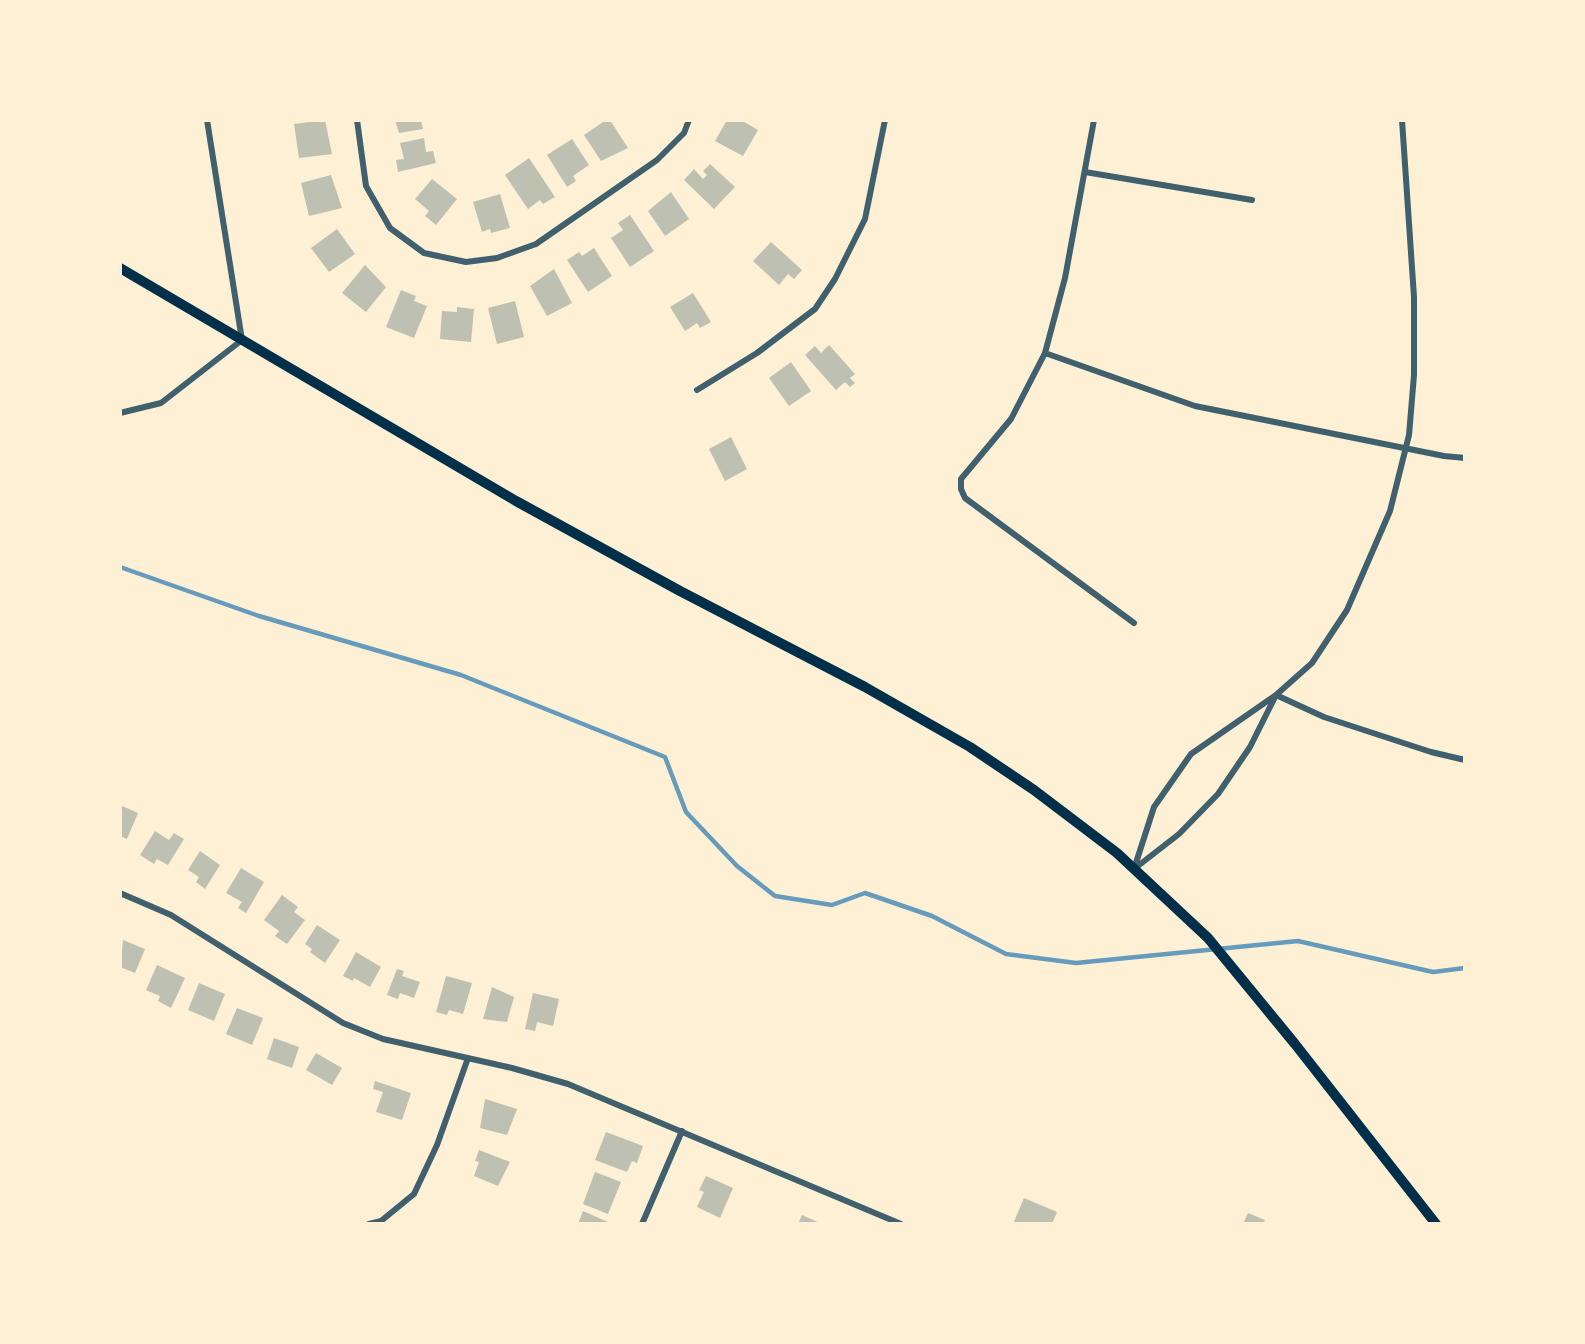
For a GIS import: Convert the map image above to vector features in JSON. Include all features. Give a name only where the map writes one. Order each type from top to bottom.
[{"type":"main road","points":[[120,268],[516,501],[680,591],[865,687],[970,747],[1034,790],[1134,869],[1208,938],[1436,1224]]},
{"type":"street","points":[[120,413],[161,403],[242,340],[207,120]]},
{"type":"street","points":[[357,120],[366,186],[390,228],[424,253],[466,262],[497,258],[536,244],[657,160],[684,133],[689,120]]},
{"type":"street","points":[[697,390],[757,353],[814,309],[835,279],[865,219],[885,120]]},
{"type":"street","points":[[1094,120],[1065,278],[1045,353],[1011,419],[961,479],[961,489],[965,498],[1134,623]]},
{"type":"street","points":[[1134,869],[1154,807],[1191,754],[1276,695],[1312,663],[1347,610],[1390,510],[1406,448],[1414,375],[1414,297],[1402,120]]},
{"type":"street","points":[[1085,172],[1252,200]]},
{"type":"street","points":[[1045,353],[1195,406],[1465,458]]},
{"type":"street","points":[[1134,869],[1179,834],[1218,794],[1250,747],[1276,695]]},
{"type":"street","points":[[1276,695],[1324,717],[1431,752],[1465,760]]},
{"type":"street","points":[[120,893],[171,915],[343,1023],[383,1039],[568,1084],[682,1131],[885,1221],[901,1224]]},
{"type":"street","points":[[369,1224],[381,1221],[414,1194],[437,1145],[468,1058]]},
{"type":"street","points":[[642,1224],[682,1131]]},
{"type":"building","points":[[325,120],[332,154],[299,158],[294,124]]},
{"type":"building","points":[[395,120],[421,120],[423,129],[399,133]]},
{"type":"building","points":[[606,120],[610,120],[628,148],[601,161],[584,135]]},
{"type":"building","points":[[727,120],[741,120],[758,130],[743,156],[715,141]]},
{"type":"building","points":[[424,138],[426,152],[433,151],[436,163],[398,172],[396,160],[404,159],[400,143]]},
{"type":"building","points":[[572,139],[589,165],[573,176],[576,181],[567,187],[547,155]]},
{"type":"building","points":[[529,158],[555,197],[543,204],[540,200],[528,209],[505,175]]},
{"type":"building","points":[[710,164],[735,187],[714,209],[684,180],[694,169],[703,179],[707,175],[703,171]]},
{"type":"building","points":[[331,175],[342,208],[309,216],[301,183]]},
{"type":"building","points":[[432,179],[457,199],[436,225],[425,216],[429,211],[415,199]]},
{"type":"building","points":[[671,192],[689,219],[665,236],[648,211]]},
{"type":"building","points":[[500,194],[510,228],[491,233],[490,229],[482,232],[473,202]]},
{"type":"building","points":[[630,215],[654,251],[630,267],[611,238],[623,230],[618,223]]},
{"type":"building","points":[[337,229],[355,254],[329,272],[311,248]]},
{"type":"building","points":[[771,242],[802,270],[794,279],[788,274],[779,285],[753,261]]},
{"type":"building","points":[[594,248],[612,276],[588,292],[567,260],[579,252],[582,256]]},
{"type":"building","points":[[365,265],[386,287],[366,312],[342,293]]},
{"type":"building","points":[[554,269],[572,303],[547,316],[530,286]]},
{"type":"building","points":[[401,290],[416,296],[414,301],[427,306],[414,338],[386,327]]},
{"type":"building","points":[[693,293],[711,322],[700,328],[697,323],[685,331],[670,307]]},
{"type":"building","points":[[515,301],[524,337],[497,344],[488,308]]},
{"type":"building","points":[[457,307],[474,309],[471,342],[440,339],[442,311],[457,312]]},
{"type":"building","points":[[829,345],[855,374],[850,378],[855,383],[850,387],[845,382],[836,390],[805,355],[815,346],[821,353]]},
{"type":"building","points":[[791,362],[811,391],[789,406],[769,378]]},
{"type":"building","points":[[731,437],[747,469],[725,481],[709,449]]},
{"type":"building","points":[[120,805],[138,813],[127,839],[120,836]]},
{"type":"building","points":[[155,831],[169,840],[174,833],[184,839],[168,865],[157,859],[154,864],[140,855]]},
{"type":"building","points":[[200,851],[220,865],[205,889],[196,882],[199,877],[188,870]]},
{"type":"building","points":[[241,868],[264,882],[246,913],[238,908],[242,902],[226,893]]},
{"type":"building","points":[[282,895],[298,907],[294,912],[305,920],[287,944],[275,936],[279,931],[264,920]]},
{"type":"building","points":[[317,925],[340,940],[325,963],[310,952],[312,949],[305,944]]},
{"type":"building","points":[[123,940],[145,949],[135,973],[120,967]]},
{"type":"building","points":[[356,952],[381,967],[370,987],[354,978],[353,981],[343,976]]},
{"type":"building","points":[[157,965],[185,978],[171,1008],[158,1001],[160,996],[146,990]]},
{"type":"building","points":[[397,969],[404,971],[402,976],[420,982],[414,998],[400,993],[398,999],[387,995]]},
{"type":"building","points":[[446,976],[472,983],[463,1014],[449,1010],[447,1015],[436,1012]]},
{"type":"building","points":[[199,983],[225,994],[214,1021],[188,1010]]},
{"type":"building","points":[[492,987],[514,997],[507,1022],[483,1019]]},
{"type":"building","points":[[533,993],[559,999],[553,1026],[537,1022],[535,1031],[525,1029]]},
{"type":"building","points":[[237,1008],[263,1018],[252,1045],[226,1034]]},
{"type":"building","points":[[274,1038],[299,1047],[292,1068],[267,1059]]},
{"type":"building","points":[[316,1053],[342,1068],[332,1085],[306,1070]]},
{"type":"building","points":[[375,1081],[411,1093],[402,1120],[376,1112],[383,1092],[373,1089]]},
{"type":"building","points":[[485,1099],[517,1109],[507,1135],[480,1128]]},
{"type":"building","points":[[606,1132],[643,1146],[637,1163],[632,1161],[627,1172],[595,1160]]},
{"type":"building","points":[[479,1150],[510,1162],[498,1186],[474,1176],[479,1162],[475,1161]]},
{"type":"building","points":[[595,1172],[621,1182],[608,1214],[583,1204]]},
{"type":"building","points":[[706,1176],[733,1188],[720,1218],[697,1207],[704,1192],[699,1190]]},
{"type":"building","points":[[1024,1198],[1057,1212],[1052,1224],[1013,1224]]},
{"type":"building","points":[[583,1211],[608,1222],[607,1224],[578,1224]]},
{"type":"building","points":[[1248,1213],[1265,1220],[1263,1224],[1243,1224]]},
{"type":"building","points":[[802,1215],[822,1224],[798,1224]]},
{"type":"waterway","points":[[120,567],[259,616],[461,675],[665,757],[686,812],[737,866],[775,896],[832,905],[865,893],[932,916],[1006,954],[1076,963],[1298,941],[1433,972],[1465,968]]}]
